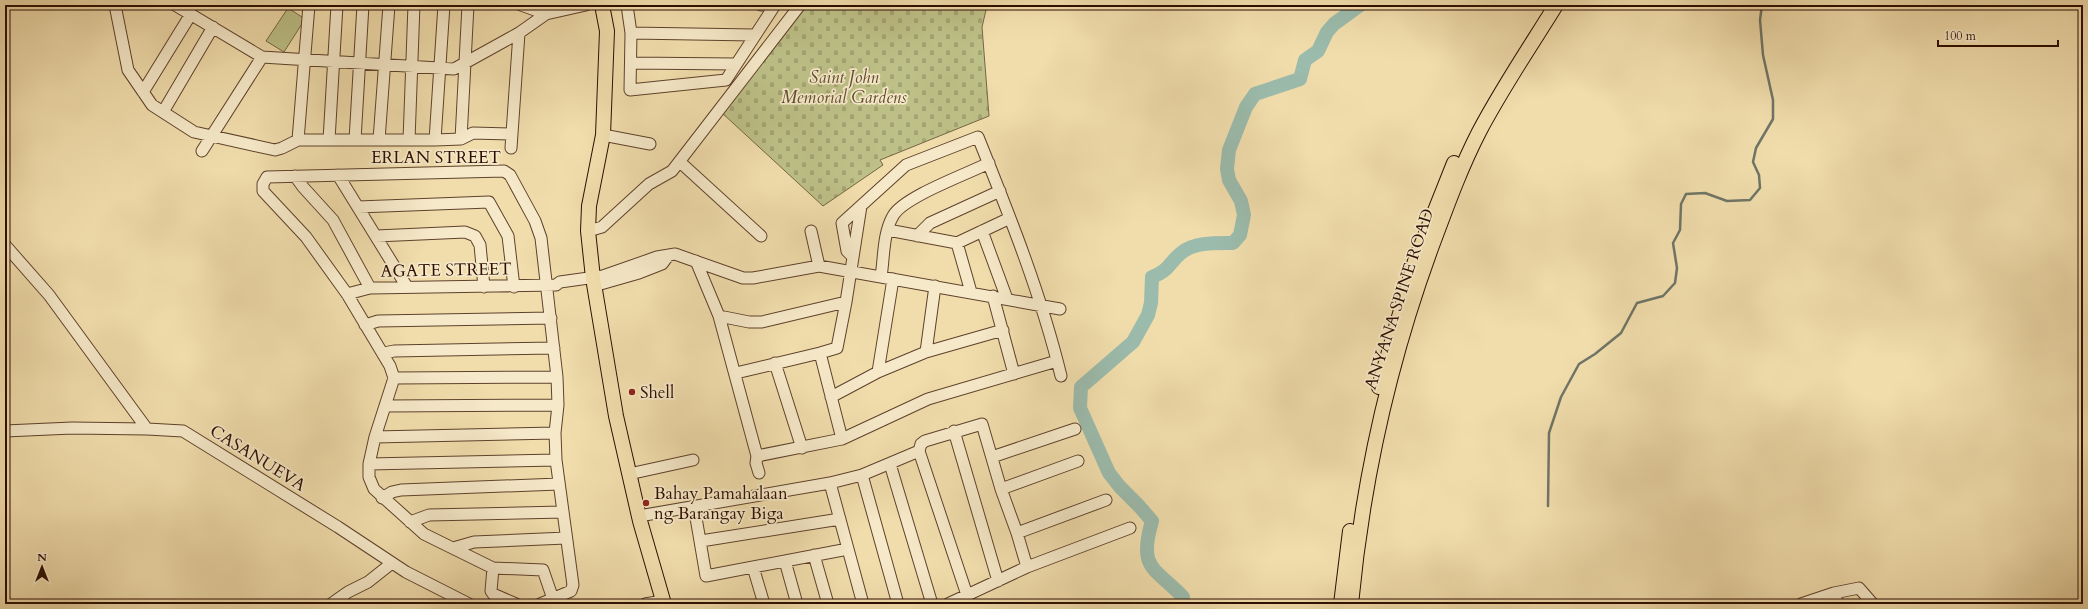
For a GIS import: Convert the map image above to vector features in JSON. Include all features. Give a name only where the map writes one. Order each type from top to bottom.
[{"type":"main road","points":[[602,5],[607,31],[603,135],[590,206],[588,231],[593,282],[616,416],[640,519],[664,603]]},
{"type":"main road","name":"ANYANA SPINE ROAD","points":[[1341,604],[1346,552],[1359,476],[1383,366],[1415,261],[1436,207],[1472,126],[1545,5]]},
{"type":"main road","name":"ANYANA SPINE ROAD","points":[[1351,604],[1356,554],[1379,428],[1393,367],[1425,264],[1445,210],[1479,132],[1556,5]]},
{"type":"street","points":[[115,5],[126,65],[152,105],[187,129],[275,150],[298,140],[435,140],[460,139],[473,132],[512,134]]},
{"type":"street","points":[[175,5],[262,57],[439,69],[454,69],[465,64],[519,34],[546,14],[586,5]]},
{"type":"street","points":[[298,140],[309,5]]},
{"type":"street","points":[[329,140],[337,5]]},
{"type":"street","points":[[355,140],[363,5]]},
{"type":"street","points":[[379,140],[389,5]]},
{"type":"street","points":[[409,140],[414,5]]},
{"type":"street","points":[[435,140],[444,5]]},
{"type":"street","points":[[460,139],[468,5]]},
{"type":"street","points":[[520,5],[546,14]]},
{"type":"street","points":[[627,5],[631,33],[632,63],[630,90],[726,80],[775,5]]},
{"type":"street","points":[[761,5],[775,5]]},
{"type":"street","points":[[588,231],[602,226],[639,192],[649,184],[665,176],[680,162],[800,5]]},
{"type":"street","points":[[143,92],[191,14]]},
{"type":"street","points":[[163,112],[213,27]]},
{"type":"street","points":[[631,33],[754,35]]},
{"type":"street","points":[[511,148],[519,34]]},
{"type":"street","points":[[202,151],[262,57]]},
{"type":"street","points":[[632,63],[736,64]]},
{"type":"street","points":[[603,135],[650,144]]},
{"type":"street","points":[[853,258],[847,251],[842,223],[906,165],[978,136],[1000,191],[1041,305],[1061,376]]},
{"type":"street","points":[[680,162],[761,236]]},
{"type":"street","points":[[878,372],[887,278],[888,230],[893,216],[904,203],[989,163]]},
{"type":"street","name":"ERLAN STREET","points":[[347,294],[306,237],[263,191],[263,184],[267,177],[508,172],[535,222],[541,238],[552,286]]},
{"type":"street","points":[[338,175],[407,287]]},
{"type":"street","points":[[295,176],[333,220],[370,288]]},
{"type":"street","points":[[917,236],[930,223],[1000,191]]},
{"type":"street","points":[[358,207],[489,202],[508,236],[514,287]]},
{"type":"street","points":[[736,373],[820,354],[837,348],[846,302],[861,206]]},
{"type":"street","points":[[888,230],[957,243],[1010,218]]},
{"type":"street","points":[[811,231],[819,266]]},
{"type":"street","points":[[982,231],[1006,299]]},
{"type":"street","points":[[376,236],[465,232],[476,236],[480,245],[484,287]]},
{"type":"street","points":[[957,243],[971,292]]},
{"type":"street","points":[[5,245],[49,295],[147,429]]},
{"type":"street","points":[[593,282],[639,273],[662,264],[668,256],[675,254],[716,270],[749,278],[819,266],[851,270],[887,278],[1060,309]]},
{"type":"street","points":[[696,261],[719,316],[736,373],[757,456],[756,461],[759,473]]},
{"type":"street","name":"AGATE STREET","points":[[347,294],[370,288],[407,287],[552,286],[560,289],[593,282]]},
{"type":"street","points":[[540,604],[554,602],[572,591],[573,585],[556,460],[555,433],[558,404],[551,318],[552,286]]},
{"type":"street","points":[[926,352],[935,286]]},
{"type":"street","points":[[347,294],[384,354],[394,378],[375,437],[369,464],[369,477],[374,490],[424,534],[493,568],[543,570],[554,602]]},
{"type":"street","points":[[993,296],[1014,374]]},
{"type":"street","points":[[719,316],[749,322],[762,322],[846,302]]},
{"type":"street","points":[[365,325],[378,321],[551,318]]},
{"type":"street","points":[[831,397],[878,372],[926,352],[1003,330]]},
{"type":"street","points":[[384,354],[394,351],[554,348]]},
{"type":"street","points":[[820,354],[842,439]]},
{"type":"street","points":[[757,456],[842,439],[928,399],[1057,361]]},
{"type":"street","points":[[775,363],[802,448]]},
{"type":"street","points":[[394,378],[557,377]]},
{"type":"street","points":[[385,406],[558,404]]},
{"type":"street","points":[[967,595],[919,450],[921,444],[925,441],[954,431],[982,424],[1001,489],[1017,533],[1027,567]]},
{"type":"street","name":"CASANUEVA","points":[[5,431],[72,428],[147,429],[184,432],[338,526],[422,582],[469,604]]},
{"type":"street","points":[[992,457],[1075,429]]},
{"type":"street","points":[[954,431],[998,581]]},
{"type":"street","points":[[375,437],[555,433]]},
{"type":"street","points":[[640,519],[661,516],[666,512],[694,506],[830,483],[862,475],[919,450]]},
{"type":"street","points":[[369,464],[556,460]]},
{"type":"street","points":[[629,474],[693,460]]},
{"type":"street","points":[[1001,489],[1078,461]]},
{"type":"street","points":[[890,464],[932,604]]},
{"type":"street","points":[[862,475],[898,604]]},
{"type":"street","points":[[830,483],[863,604]]},
{"type":"street","points":[[382,498],[392,492],[401,490],[559,484]]},
{"type":"street","points":[[1017,533],[1106,500]]},
{"type":"street","points":[[694,506],[706,576],[848,549]]},
{"type":"street","points":[[410,522],[429,515],[563,512]]},
{"type":"street","points":[[701,541],[840,519]]},
{"type":"street","points":[[948,604],[1027,567],[1130,528]]},
{"type":"street","points":[[453,548],[474,542],[566,538]]},
{"type":"street","points":[[814,555],[828,604]]},
{"type":"street","points":[[785,561],[797,604]]},
{"type":"street","points":[[331,604],[348,592],[368,582],[392,563]]},
{"type":"street","points":[[753,567],[764,604]]},
{"type":"street","points":[[493,568],[491,591],[493,594],[516,604]]},
{"type":"street","points":[[1801,604],[1836,599],[1859,588],[1873,604]]},
{"type":"street","points":[[645,604],[664,603]]},
{"type":"green space","name":"Saint John Memorial Gardens","points":[[802,5],[971,5],[986,10],[982,27],[989,116],[880,160],[883,165],[823,206],[721,112]]},
{"type":"green space","points":[[288,8],[305,19],[284,52],[266,41]]},
{"type":"waterway","points":[[1184,604],[1183,597],[1151,566],[1147,549],[1152,521],[1109,473],[1080,408],[1081,387],[1133,342],[1148,315],[1151,303],[1152,277],[1165,270],[1186,249],[1206,244],[1233,243],[1240,235],[1244,215],[1241,201],[1229,180],[1227,169],[1229,150],[1246,107],[1255,94],[1300,79],[1305,60],[1318,51],[1327,32],[1334,24],[1360,5]]},
{"type":"waterway","points":[[1548,506],[1549,433],[1561,397],[1579,364],[1595,354],[1621,333],[1637,303],[1663,296],[1675,283],[1677,268],[1673,243],[1680,230],[1681,204],[1686,194],[1705,193],[1727,201],[1750,200],[1760,188],[1759,175],[1753,162],[1756,148],[1773,119],[1773,100],[1763,55],[1760,20],[1762,5]]},
{"type":"place","name":"Shell","points":[[632,392]]},
{"type":"place","name":"Bahay Pamahalaan ng Barangay Biga","points":[[646,503]]}]
